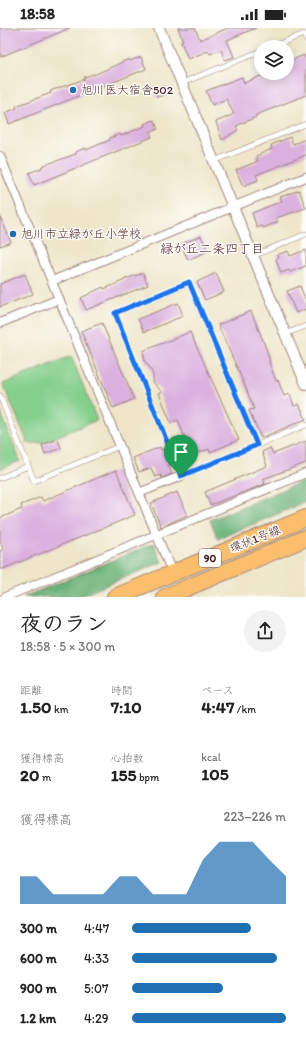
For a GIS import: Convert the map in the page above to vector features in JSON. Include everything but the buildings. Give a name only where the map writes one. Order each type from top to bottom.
[{"type":"main road","name":"環状1号線","points":[[114,597],[306,518]]},
{"type":"main road","name":"環状1号線","points":[[165,597],[306,538]]},
{"type":"street","points":[[159,28],[306,384]]},
{"type":"street","points":[[0,156],[169,565]]},
{"type":"street","points":[[52,281],[306,177]]},
{"type":"street","points":[[0,323],[59,299]]},
{"type":"street","points":[[5,597],[306,473]]},
{"type":"street","points":[[139,493],[181,476]]},
{"type":"street","points":[[191,566],[198,583]]},
{"type":"lane","points":[[289,40],[304,34],[306,39]]},
{"type":"lane","points":[[182,83],[254,54]]},
{"type":"lane","points":[[214,161],[306,124]]},
{"type":"lane","points":[[253,256],[306,234]]},
{"type":"lane","points":[[257,445],[189,282],[115,313],[181,476],[257,445],[306,425]]},
{"type":"lane","points":[[286,334],[306,326]]},
{"type":"lane","points":[[0,396],[34,481],[120,446]]},
{"type":"lane","points":[[0,478],[28,466]]},
{"type":"green space","points":[[71,356],[97,420],[41,443],[28,443],[3,384]]},
{"type":"green space","points":[[0,411],[20,461],[0,469]]},
{"type":"green space","points":[[306,480],[306,502],[218,539],[210,520]]},
{"type":"green space","points":[[154,543],[162,562],[78,597],[24,597]]},
{"type":"place","name":"旭川医大宿舎502","points":[[73,90]]},
{"type":"place","name":"旭川市立緑が丘小学校","points":[[13,234]]},
{"type":"district","name":"緑が丘二条四丁目","points":[[212,248]]},
{"type":"route","points":[[189,282],[257,445],[181,476],[115,313],[189,282]]}]
